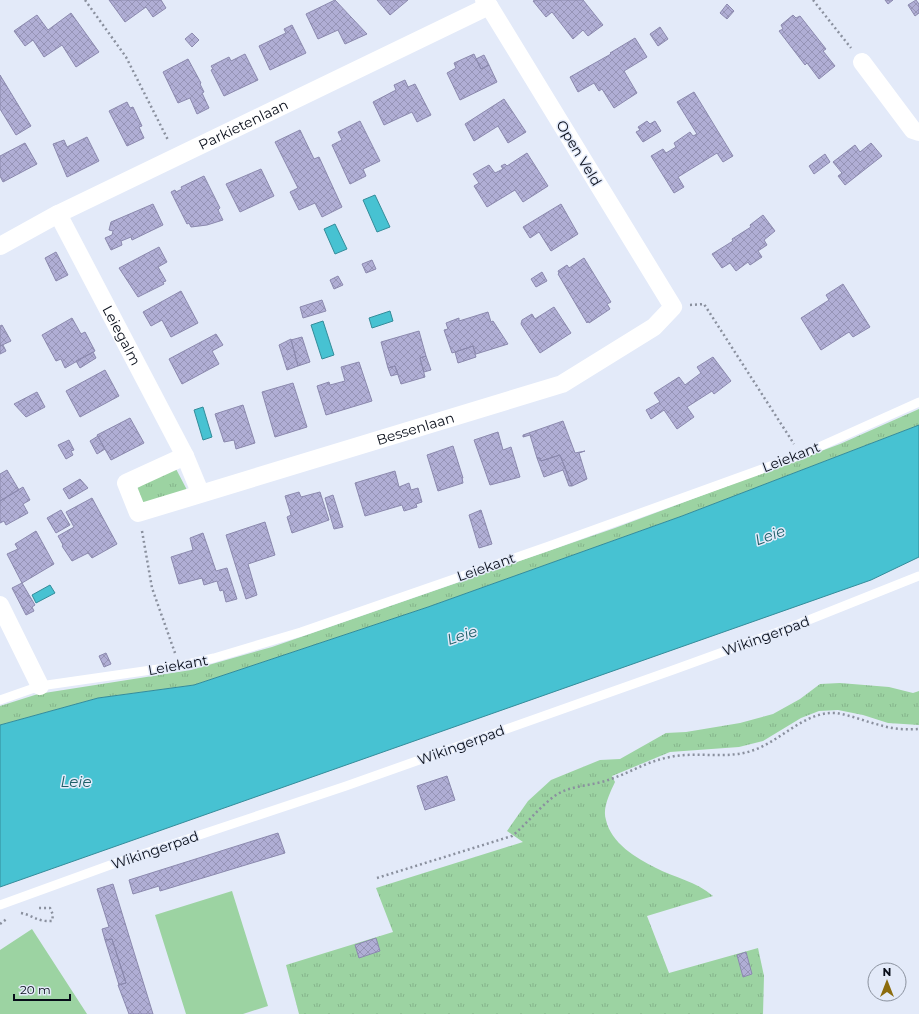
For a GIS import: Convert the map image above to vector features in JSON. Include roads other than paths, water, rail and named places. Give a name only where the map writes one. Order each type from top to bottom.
[{"type":"street","name":"Parkietenlaan","points":[[0,246],[58,214],[486,3]]},
{"type":"street","name":"Open Veld","points":[[486,3],[674,307]]},
{"type":"street","points":[[862,62],[913,130],[919,132]]},
{"type":"street","name":"Leiegalm","points":[[58,214],[185,456],[200,492]]},
{"type":"street","name":"Bessenlaan","points":[[185,456],[126,482],[138,513],[200,492],[562,384],[654,326],[674,307]]},
{"type":"street","points":[[0,605],[40,686]]},
{"type":"lane","name":"Leiekant","points":[[0,700],[40,686],[179,666],[214,658],[301,632],[549,546],[801,454],[919,402]]},
{"type":"lane","name":"Wikingerpad","points":[[0,905],[113,864],[346,786],[786,629],[919,576]]},
{"type":"water","points":[[375,195],[390,227],[377,232],[363,200]]},
{"type":"water","points":[[335,224],[347,249],[335,254],[324,229]]},
{"type":"water","points":[[390,311],[393,321],[372,328],[369,318]]},
{"type":"water","points":[[323,321],[334,355],[322,359],[311,325]]},
{"type":"water","points":[[203,407],[212,437],[203,440],[194,410]]},
{"type":"water","name":"Leie","points":[[919,425],[919,557],[871,580],[0,887],[0,725],[98,698],[194,685],[428,607],[682,516]]},
{"type":"water","points":[[50,585],[55,593],[36,603],[32,595]]}]
